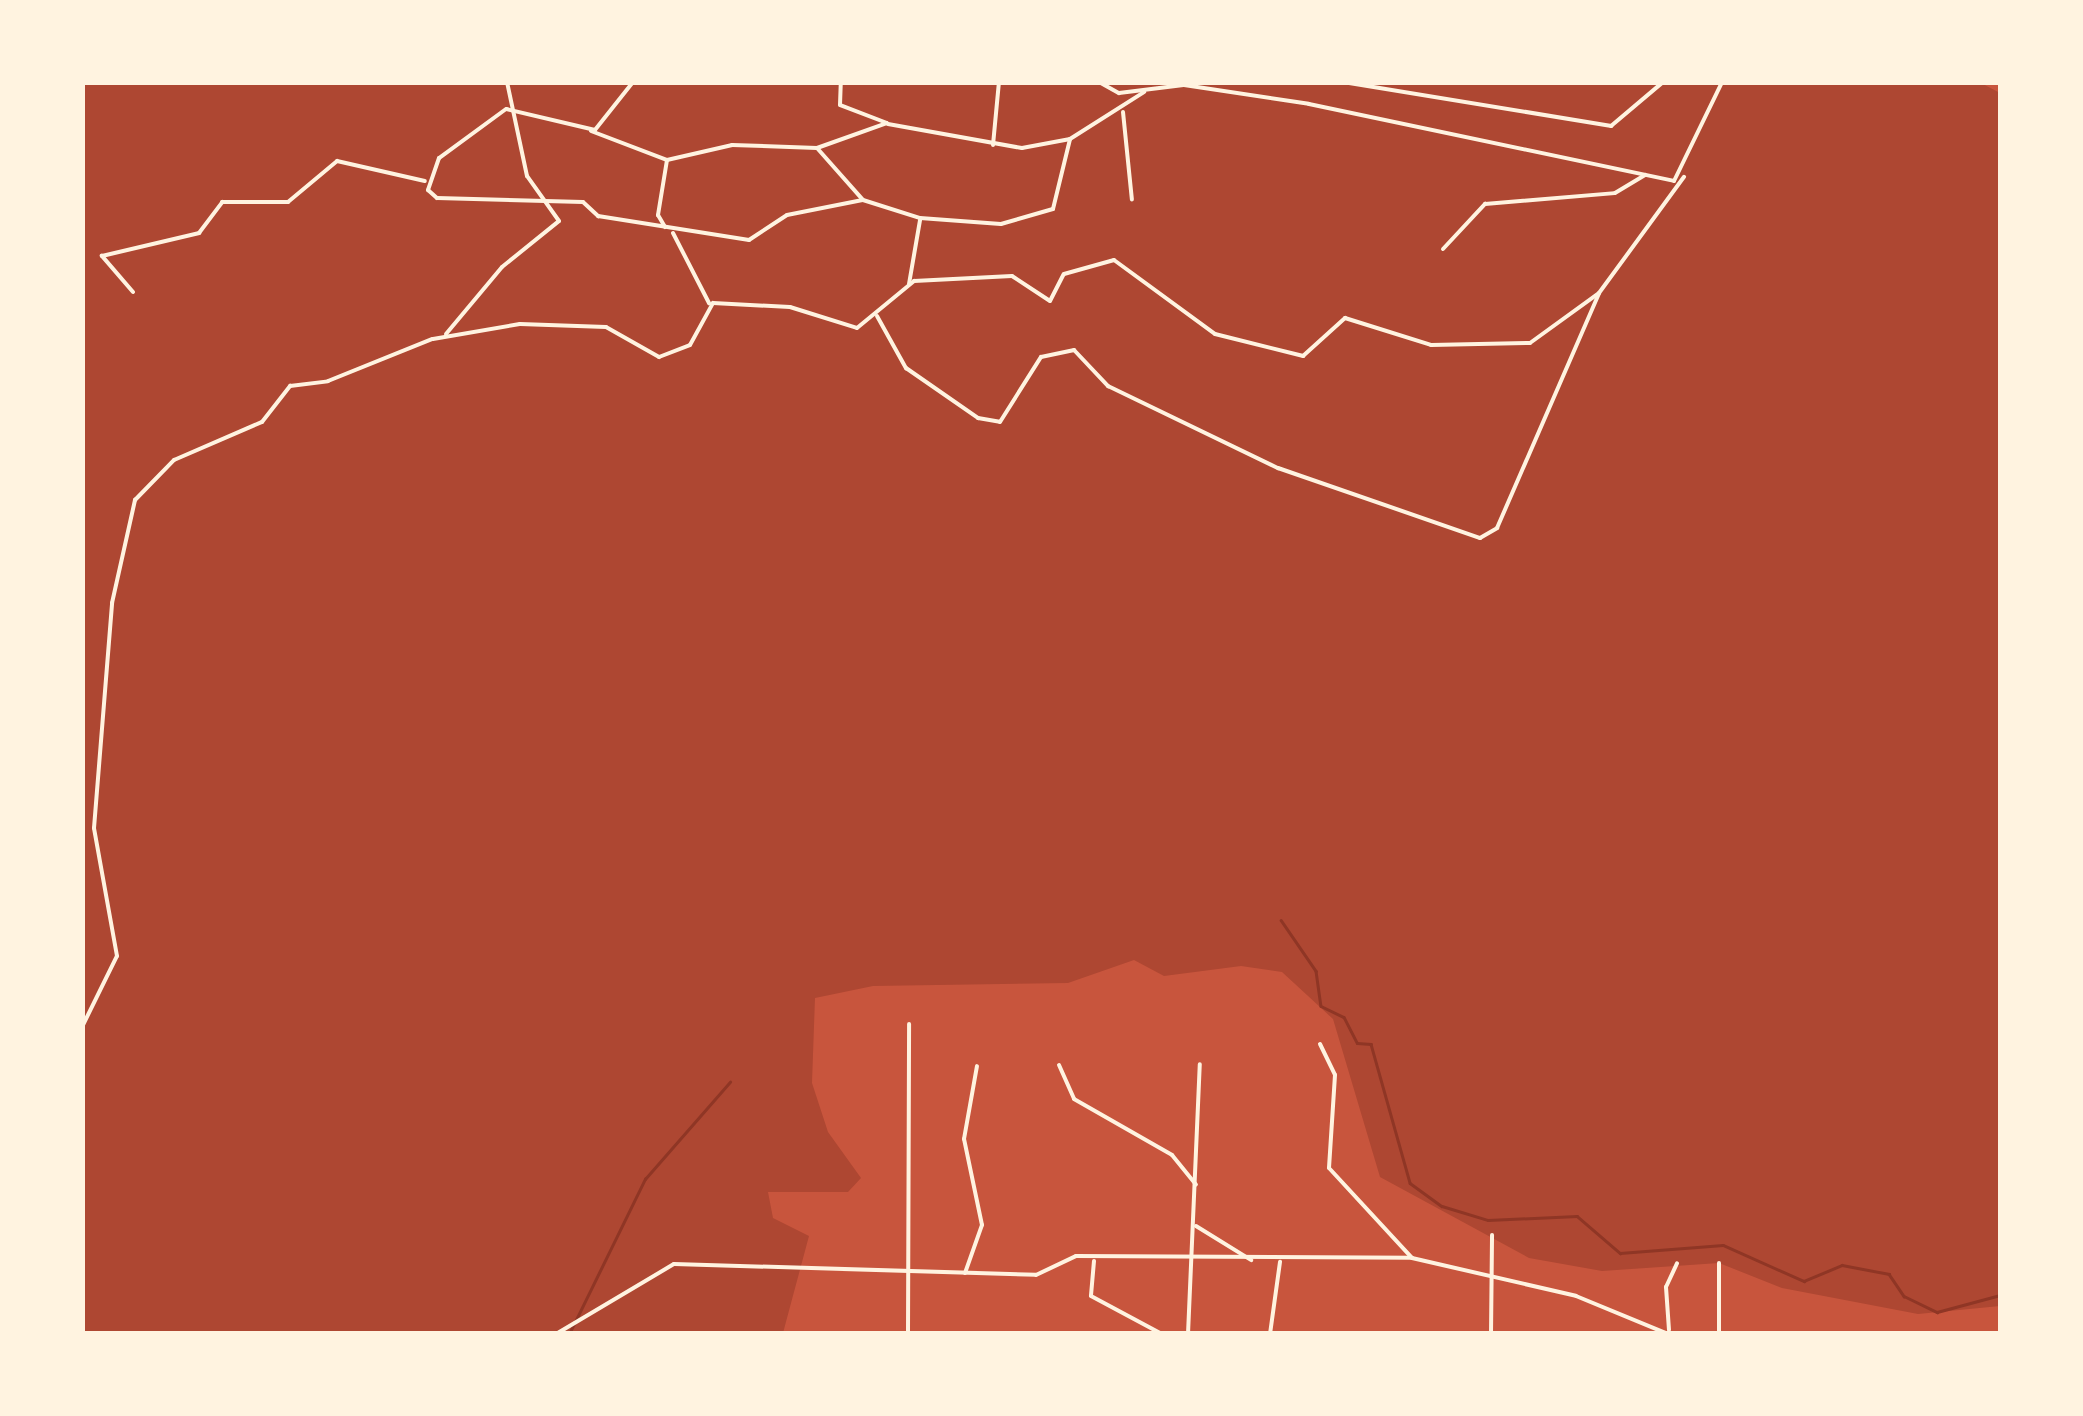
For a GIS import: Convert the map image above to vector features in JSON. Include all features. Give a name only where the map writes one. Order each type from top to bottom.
[{"type":"street","points":[[432,339],[557,224],[550,204],[520,158],[516,106],[507,82]]},
{"type":"street","points":[[591,131],[633,82]]},
{"type":"street","points":[[842,82],[840,105],[887,124],[992,144],[1070,138],[1122,110],[1144,92]]},
{"type":"street","points":[[992,144],[1000,82]]},
{"type":"street","points":[[1099,82],[1144,92],[1184,85],[1292,101],[1645,176],[1684,177]]},
{"type":"street","points":[[1344,82],[1611,126],[1664,82]]},
{"type":"street","points":[[877,316],[906,368],[978,418],[1000,422],[1041,357],[1074,350],[1108,386],[1278,468],[1480,538],[1497,528],[1599,294],[1684,177],[1722,82]]},
{"type":"street","points":[[516,106],[668,160],[732,145],[817,148],[887,124]]},
{"type":"street","points":[[426,181],[448,150],[516,106]]},
{"type":"street","points":[[1122,110],[1132,140],[1132,200]]},
{"type":"street","points":[[133,292],[102,256],[199,233],[222,202],[288,202],[336,161],[426,181],[437,198],[491,193],[550,204],[583,202],[598,216],[749,240],[787,216],[863,200],[920,218],[1001,224],[1053,209],[1070,138]]},
{"type":"street","points":[[817,148],[863,200]]},
{"type":"street","points":[[668,160],[658,215],[710,304]]},
{"type":"street","points":[[1443,249],[1485,204],[1615,193],[1645,176]]},
{"type":"street","points":[[710,304],[790,307],[849,328],[877,316],[908,284],[920,218]]},
{"type":"street","points":[[908,284],[993,274],[1050,301],[1064,274],[1114,260],[1215,334],[1303,356],[1346,318],[1431,345],[1530,343],[1599,294]]},
{"type":"street","points":[[82,1027],[112,980],[120,931],[94,828],[112,604],[135,500],[174,460],[262,422],[290,386],[328,381],[432,339],[520,324],[606,327],[659,356],[690,345],[710,304]]},
{"type":"street","points":[[908,1334],[909,1024]]},
{"type":"street","points":[[1320,1044],[1335,1075],[1329,1168],[1412,1258]]},
{"type":"street","points":[[1188,1334],[1196,1226],[1200,1064]]},
{"type":"street","points":[[1059,1065],[1074,1100],[1172,1154],[1197,1187]]},
{"type":"street","points":[[964,1275],[982,1225],[964,1140],[976,1066]]},
{"type":"street","points":[[1196,1226],[1255,1262]]},
{"type":"street","points":[[1491,1334],[1492,1236]]},
{"type":"street","points":[[556,1334],[674,1264],[1036,1275],[1068,1256],[1094,1261],[1191,1263],[1412,1258],[1489,1276],[1668,1332],[1666,1288],[1677,1262]]},
{"type":"street","points":[[1094,1261],[1091,1296],[1162,1334]]},
{"type":"street","points":[[1270,1334],[1280,1262]]},
{"type":"street","points":[[1719,1262],[1720,1334]]},
{"type":"shaded area","points":[[1979,82],[2000,93],[2000,1306],[1918,1314],[1782,1288],[1719,1263],[1602,1271],[1529,1258],[1380,1177],[1333,1019],[1282,972],[1241,966],[1164,976],[1134,960],[1068,983],[873,986],[815,998],[812,1083],[828,1132],[861,1178],[848,1192],[768,1192],[773,1218],[809,1236],[783,1333],[83,1333],[82,83]]},
{"type":"waterway","points":[[1281,920],[1316,971],[1321,1006],[1344,1017],[1357,1043],[1371,1044],[1410,1183],[1442,1206],[1488,1220],[1577,1216],[1620,1253],[1723,1245],[1804,1281],[1842,1265],[1889,1274],[1904,1296],[1937,1312],[2000,1295]]},
{"type":"waterway","points":[[569,1334],[645,1179],[730,1082]]}]
